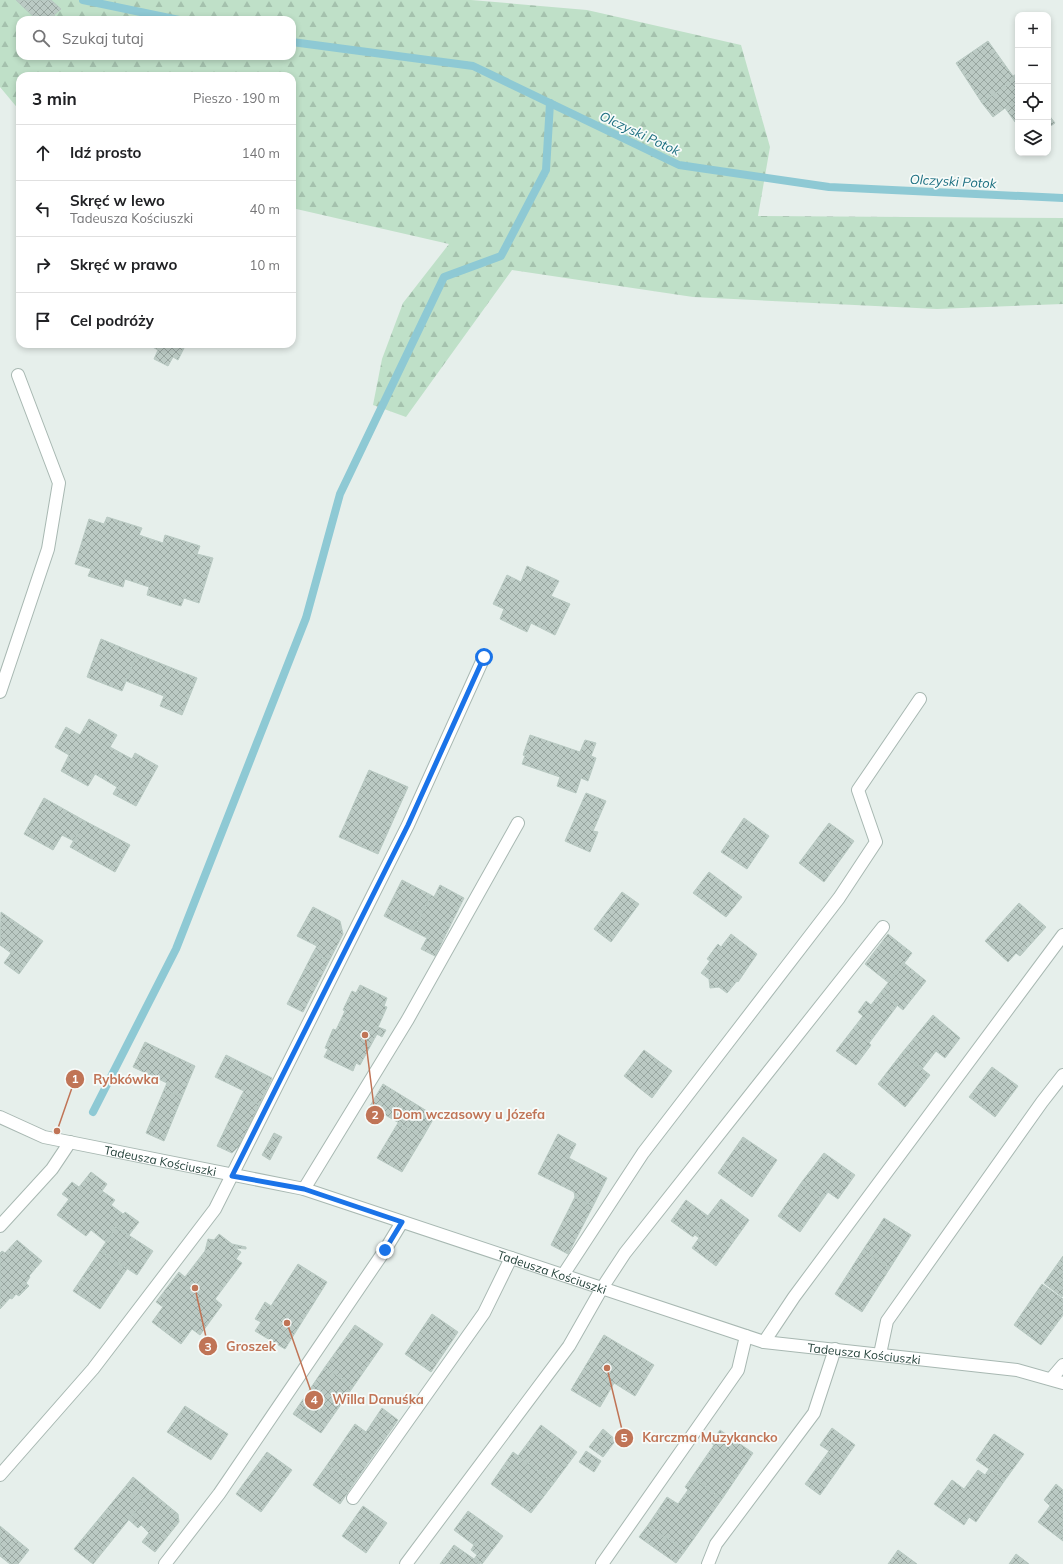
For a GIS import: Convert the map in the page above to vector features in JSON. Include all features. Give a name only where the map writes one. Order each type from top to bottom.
[{"type":"street","points":[[0,692],[48,549],[59,483],[18,375]]},
{"type":"street","points":[[0,1474],[93,1369],[215,1209],[408,825],[484,657]]},
{"type":"street","points":[[563,1275],[643,1153],[839,898],[876,842],[858,790],[920,699]]},
{"type":"street","points":[[304,1189],[408,1019],[518,823]]},
{"type":"street","points":[[406,1564],[568,1346],[602,1288],[625,1253],[883,927]]},
{"type":"street","points":[[764,1342],[794,1297],[1063,935]]},
{"type":"street","points":[[880,1354],[887,1321],[1042,1102],[1063,1075]]},
{"type":"street","name":"Tadeusza Kościuszki","points":[[0,1117],[44,1137],[232,1176],[304,1189],[764,1342],[1017,1370],[1063,1383]]},
{"type":"street","points":[[0,1226],[52,1169],[70,1142]]},
{"type":"street","points":[[164,1564],[219,1494],[385,1250],[402,1222]]},
{"type":"street","points":[[353,1498],[484,1313],[511,1258]]},
{"type":"street","points":[[602,1564],[738,1370],[746,1336]]},
{"type":"street","points":[[708,1564],[716,1544],[814,1413],[835,1349]]},
{"type":"street","points":[[1051,1379],[1063,1365]]},
{"type":"green space","points":[[0,0],[471,0],[587,10],[741,45],[770,147],[758,216],[1063,218],[1063,304],[937,309],[693,297],[512,270],[406,417],[373,405],[382,359],[403,303],[449,244],[296,209],[296,72],[16,72],[16,106],[0,87]]},
{"type":"building","points":[[16,0],[51,0],[61,9],[54,15],[55,16],[33,16]]},
{"type":"building","points":[[988,41],[1015,79],[982,103],[956,63]]},
{"type":"building","points":[[1015,79],[1015,122],[1005,108],[993,117],[982,103]]},
{"type":"building","points":[[1051,118],[1055,123],[1051,126]]},
{"type":"building","points":[[154,348],[184,348],[178,360],[173,357],[168,366],[154,359],[158,350]]},
{"type":"building","points":[[107,517],[142,528],[139,535],[163,543],[165,535],[200,546],[197,554],[213,558],[199,603],[184,598],[181,606],[147,595],[149,587],[125,579],[123,587],[88,576],[91,569],[75,564],[89,519],[104,524]]},
{"type":"building","points":[[527,566],[559,581],[551,596],[570,604],[555,635],[531,623],[527,632],[500,619],[504,609],[493,604],[507,575],[521,582]]},
{"type":"building","points":[[101,639],[137,654],[122,691],[87,677]]},
{"type":"building","points":[[137,654],[197,678],[182,715],[160,706],[164,696],[126,681]]},
{"type":"building","points":[[89,719],[117,735],[110,747],[132,759],[135,753],[158,766],[136,806],[113,794],[117,787],[95,774],[88,786],[61,771],[69,755],[55,747],[66,727],[80,735]]},
{"type":"building","points":[[530,735],[580,752],[585,740],[596,743],[591,756],[596,758],[588,781],[581,778],[576,793],[557,786],[560,777],[522,764],[525,756],[523,755]]},
{"type":"building","points":[[369,770],[408,787],[378,854],[339,837]]},
{"type":"building","points":[[586,793],[606,801],[593,831],[598,832],[590,852],[565,841]]},
{"type":"building","points":[[44,798],[85,821],[74,841],[62,835],[53,850],[24,834]]},
{"type":"building","points":[[744,818],[769,836],[747,869],[721,852]]},
{"type":"building","points":[[85,821],[130,845],[115,872],[70,847]]},
{"type":"building","points":[[829,823],[854,841],[824,882],[799,863]]},
{"type":"building","points":[[709,872],[742,897],[726,917],[693,893]]},
{"type":"building","points":[[402,880],[431,895],[413,931],[384,916]]},
{"type":"building","points":[[440,885],[464,898],[435,956],[421,949],[427,938],[413,931],[431,895],[434,897]]},
{"type":"building","points":[[622,892],[639,904],[611,942],[594,929]]},
{"type":"building","points":[[1019,903],[1046,927],[1020,956],[1016,953],[1008,962],[985,941]]},
{"type":"building","points":[[313,907],[340,921],[343,934],[329,961],[313,953],[317,946],[297,936]]},
{"type":"building","points":[[1,912],[43,941],[19,974],[4,963],[11,953],[0,945]]},
{"type":"building","points":[[731,934],[757,954],[738,982],[737,981],[727,993],[719,987],[710,988],[709,979],[701,973],[710,961],[707,959],[718,944],[721,947]]},
{"type":"building","points":[[888,934],[912,953],[889,983],[865,964]]},
{"type":"building","points":[[313,953],[329,961],[303,1012],[287,1004]]},
{"type":"building","points":[[904,963],[926,981],[903,1010],[881,992]]},
{"type":"building","points":[[360,985],[387,998],[384,1006],[387,1007],[378,1027],[386,1030],[382,1037],[377,1034],[360,1065],[356,1063],[353,1071],[324,1057],[328,1049],[325,1048],[333,1029],[336,1030],[352,991],[356,993]]},
{"type":"building","points":[[881,992],[897,1006],[869,1043],[871,1045],[856,1065],[836,1051],[863,1016],[858,1012],[866,1001],[871,1005]]},
{"type":"building","points":[[933,1015],[960,1038],[945,1058],[936,1051],[922,1069],[902,1053]]},
{"type":"building","points":[[145,1042],[195,1066],[182,1097],[164,1090],[167,1083],[133,1067]]},
{"type":"building","points":[[644,1050],[672,1071],[652,1098],[624,1076]]},
{"type":"building","points":[[902,1053],[930,1075],[905,1107],[878,1084]]},
{"type":"building","points":[[226,1055],[272,1078],[259,1105],[241,1096],[244,1091],[215,1077]]},
{"type":"building","points":[[992,1067],[1018,1086],[995,1117],[969,1097]]},
{"type":"building","points":[[383,1084],[435,1116],[423,1137],[370,1106]]},
{"type":"building","points":[[164,1090],[182,1097],[164,1141],[146,1133]]},
{"type":"building","points":[[241,1096],[259,1105],[240,1145],[232,1153],[217,1146]]},
{"type":"building","points":[[398,1123],[423,1137],[402,1172],[377,1158]]},
{"type":"building","points":[[274,1133],[282,1137],[270,1160],[262,1155]]},
{"type":"building","points":[[558,1134],[576,1144],[569,1158],[607,1178],[593,1206],[575,1197],[574,1192],[538,1174]]},
{"type":"building","points":[[743,1137],[777,1160],[752,1197],[718,1173]]},
{"type":"building","points":[[824,1153],[855,1175],[838,1199],[828,1192],[823,1199],[801,1183]]},
{"type":"building","points":[[91,1172],[107,1184],[102,1191],[115,1200],[111,1205],[123,1214],[125,1212],[139,1222],[129,1235],[116,1227],[106,1242],[91,1230],[86,1236],[57,1215],[69,1199],[62,1194],[72,1182],[79,1187]]},
{"type":"building","points":[[801,1183],[823,1199],[800,1232],[778,1216]]},
{"type":"building","points":[[575,1197],[593,1206],[568,1254],[551,1245]]},
{"type":"building","points":[[721,1199],[749,1220],[716,1266],[692,1248],[699,1238],[694,1234]]},
{"type":"building","points":[[686,1200],[708,1216],[693,1237],[671,1221]]},
{"type":"building","points":[[884,1218],[911,1235],[890,1268],[863,1250]]},
{"type":"building","points":[[116,1227],[153,1251],[137,1275],[100,1251]]},
{"type":"building","points":[[219,1234],[232,1244],[246,1247],[246,1249],[235,1248],[241,1252],[236,1259],[242,1263],[215,1299],[222,1305],[200,1335],[192,1329],[181,1344],[152,1322],[163,1307],[156,1302],[179,1272],[185,1277],[205,1251],[208,1239],[214,1240]]},
{"type":"building","points":[[17,1240],[42,1261],[29,1276],[30,1277],[26,1283],[29,1286],[19,1296],[16,1294],[12,1299],[10,1298],[0,1309],[0,1253],[2,1251],[5,1253]]},
{"type":"building","points":[[863,1250],[890,1268],[862,1312],[835,1294]]},
{"type":"building","points":[[100,1251],[127,1269],[100,1309],[73,1291]]},
{"type":"building","points":[[1063,1256],[1063,1295],[1062,1297],[1044,1283]]},
{"type":"building","points":[[298,1264],[327,1282],[285,1349],[255,1331],[261,1322],[255,1319],[265,1302],[271,1306]]},
{"type":"building","points":[[1042,1284],[1063,1299],[1063,1315],[1041,1345],[1014,1325]]},
{"type":"building","points":[[432,1314],[458,1332],[431,1372],[405,1354]]},
{"type":"building","points":[[355,1325],[383,1344],[353,1387],[325,1367]]},
{"type":"building","points":[[604,1335],[654,1365],[635,1396],[614,1383],[600,1407],[571,1390]]},
{"type":"building","points":[[325,1367],[353,1387],[321,1433],[293,1414]]},
{"type":"building","points":[[185,1406],[228,1434],[211,1460],[167,1432]]},
{"type":"building","points":[[382,1408],[398,1420],[354,1483],[327,1465],[355,1424],[366,1432]]},
{"type":"building","points":[[541,1425],[577,1452],[554,1483],[518,1456]]},
{"type":"building","points":[[832,1428],[855,1445],[820,1495],[805,1484],[829,1451],[820,1445]]},
{"type":"building","points":[[603,1429],[616,1440],[603,1457],[589,1447]]},
{"type":"building","points":[[720,1430],[753,1453],[722,1499],[692,1477],[714,1445],[711,1443]]},
{"type":"building","points":[[994,1434],[1024,1454],[1005,1480],[976,1460]]},
{"type":"building","points":[[586,1451],[601,1461],[594,1472],[579,1462]]},
{"type":"building","points":[[267,1452],[292,1470],[261,1512],[236,1494]]},
{"type":"building","points":[[513,1452],[554,1483],[531,1513],[491,1484]]},
{"type":"building","points":[[327,1465],[354,1483],[340,1504],[313,1485]]},
{"type":"building","points":[[989,1469],[1005,1480],[976,1522],[969,1517],[964,1525],[934,1504],[952,1480],[964,1489],[978,1470],[985,1475]]},
{"type":"building","points":[[133,1477],[178,1514],[179,1522],[155,1552],[142,1542],[149,1533],[141,1525],[138,1528],[129,1520],[143,1502],[125,1487]]},
{"type":"building","points":[[692,1477],[722,1499],[685,1551],[648,1525],[667,1497],[678,1504],[688,1490],[685,1487]]},
{"type":"building","points":[[1056,1484],[1063,1490],[1063,1541],[1038,1522],[1050,1506],[1044,1500]]},
{"type":"building","points":[[125,1487],[143,1502],[93,1564],[74,1549]]},
{"type":"building","points":[[363,1506],[387,1523],[366,1553],[342,1536]]},
{"type":"building","points":[[468,1511],[503,1536],[482,1564],[474,1559],[477,1555],[471,1550],[474,1545],[454,1530]]},
{"type":"building","points":[[648,1525],[685,1551],[676,1563],[639,1537]]},
{"type":"building","points":[[0,1526],[29,1550],[18,1564],[10,1564],[0,1556]]},
{"type":"building","points":[[454,1545],[474,1559],[480,1564],[440,1564]]},
{"type":"building","points":[[898,1550],[917,1564],[888,1564]]},
{"type":"building","points":[[1016,1554],[1029,1564],[1009,1564]]},
{"type":"waterway","name":"Olczyski Potok","points":[[83,0],[160,16]]},
{"type":"waterway","name":"Olczyski Potok","points":[[296,43],[473,66],[679,165],[829,187],[1063,198]]},
{"type":"waterway","points":[[93,1112],[176,949],[306,618],[340,494],[444,277],[501,256],[546,170],[550,103]]},
{"type":"place","name":"Dom wczasowy u Józefa","points":[[365,1035]]},
{"type":"place","name":"Rybkówka","points":[[57,1131]]},
{"type":"place","name":"Groszek","points":[[195,1288]]},
{"type":"place","name":"Willa Danuśka","points":[[287,1323]]},
{"type":"place","name":"Karczma Muzykancko","points":[[607,1368]]},
{"type":"route","points":[[385,1250],[402,1222],[304,1189],[232,1176],[408,825],[484,657]]}]
